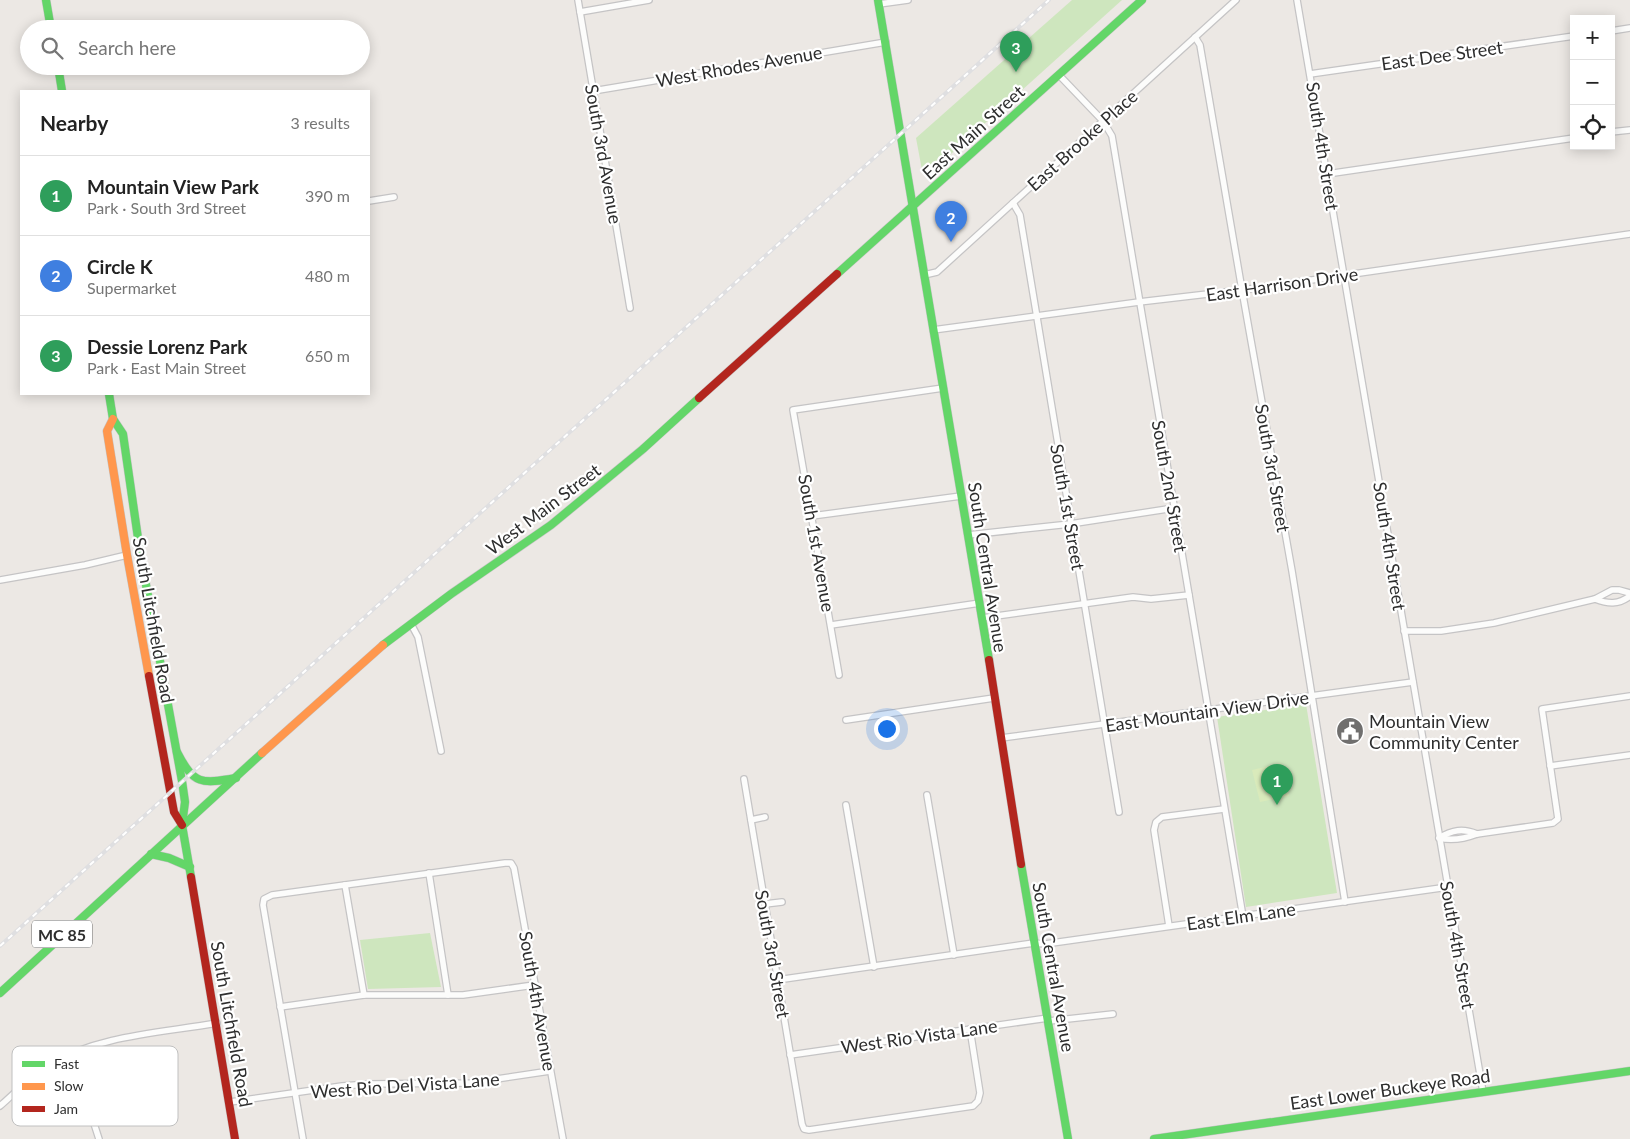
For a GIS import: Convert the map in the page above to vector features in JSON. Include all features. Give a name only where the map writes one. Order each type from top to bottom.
[{"type":"main road","points":[[46,0],[49,20]]},
{"type":"main road","name":"East Main Street","points":[[913,207],[1142,0]]},
{"type":"main road","name":"South Central Avenue","points":[[879,2],[980,603],[1034,944],[1068,1139]]},
{"type":"main road","points":[[59,75],[62,90]]},
{"type":"main road","name":"West Main Street","points":[[182,825],[339,684],[411,624],[551,525],[644,449],[913,207]]},
{"type":"main road","name":"South Litchfield Road","points":[[109,395],[113,419],[122,434],[140,552],[177,752],[185,802],[182,825],[236,1139]]},
{"type":"main road","points":[[113,419],[107,430],[122,434]]},
{"type":"main road","name":"South Litchfield Road","points":[[107,430],[127,555],[174,812],[182,825]]},
{"type":"main road","points":[[127,555],[140,552]]},
{"type":"main road","points":[[177,752],[190,774],[199,780],[211,782],[236,778]]},
{"type":"main road","name":"MC 85","points":[[0,993],[182,825]]},
{"type":"main road","points":[[151,854],[169,858],[190,867]]},
{"type":"main road","name":"East Lower Buckeye Road","points":[[1154,1139],[1630,1070]]},
{"type":"street","name":"South 3rd Avenue","points":[[578,0],[630,308]]},
{"type":"street","points":[[580,12],[649,0]]},
{"type":"street","points":[[879,2],[908,0]]},
{"type":"street","name":"East Brooke Place","points":[[924,275],[937,272],[1236,0]]},
{"type":"street","name":"South 4th Street","points":[[1297,0],[1483,1092]]},
{"type":"street","points":[[1615,30],[1630,28]]},
{"type":"street","name":"South 3rd Street","points":[[1195,37],[1200,45],[1292,571],[1346,902]]},
{"type":"street","name":"East Dee Street","points":[[1310,74],[1570,37]]},
{"type":"street","name":"West Rhodes Avenue","points":[[594,91],[886,42]]},
{"type":"street","name":"South 2nd Street","points":[[1059,75],[1103,121],[1112,136],[1243,917]]},
{"type":"street","points":[[1615,132],[1630,130]]},
{"type":"street","points":[[1327,174],[1570,139]]},
{"type":"street","points":[[370,201],[394,197]]},
{"type":"street","name":"South 1st Street","points":[[1013,203],[1020,215],[1119,812]]},
{"type":"street","name":"East Harrison Drive","points":[[933,330],[1242,290],[1630,234]]},
{"type":"street","name":"South 1st Avenue","points":[[839,675],[832,625],[793,410],[943,388]]},
{"type":"street","points":[[812,516],[961,496]]},
{"type":"street","points":[[968,536],[1070,524],[1174,508]]},
{"type":"street","points":[[0,580],[85,565],[127,555]]},
{"type":"street","points":[[1404,631],[1441,630],[1494,623],[1595,599],[1612,590],[1619,590],[1630,595],[1625,600],[1612,604],[1595,599]]},
{"type":"street","points":[[982,618],[1133,597],[1151,599],[1189,595]]},
{"type":"street","points":[[832,625],[980,603]]},
{"type":"street","points":[[411,624],[418,636],[441,751]]},
{"type":"street","name":"East Mountain View Drive","points":[[1001,738],[1413,682]]},
{"type":"street","points":[[1439,838],[1449,840],[1468,838],[1477,834],[1553,823],[1558,819],[1542,709],[1630,696]]},
{"type":"street","points":[[846,720],[994,698]]},
{"type":"street","points":[[1550,766],[1630,755]]},
{"type":"street","name":"South 3rd Street","points":[[744,779],[804,1129],[810,1130],[973,1106],[978,1101],[980,1093],[970,1029]]},
{"type":"street","points":[[927,795],[954,955]]},
{"type":"street","points":[[846,806],[874,967]]},
{"type":"street","points":[[1169,926],[1154,830],[1156,822],[1162,817],[1224,809]]},
{"type":"street","points":[[750,820],[765,817]]},
{"type":"street","name":"South 4th Avenue","points":[[429,873],[512,863],[563,1139]]},
{"type":"street","points":[[303,1139],[263,904],[264,898],[272,895],[429,873],[448,996]]},
{"type":"street","points":[[345,885],[364,995]]},
{"type":"street","name":"East Elm Lane","points":[[777,980],[1243,917],[1448,887]]},
{"type":"street","points":[[765,904],[782,902]]},
{"type":"street","points":[[280,1006],[364,995],[463,996],[534,985]]},
{"type":"street","name":"West Rio Vista Lane","points":[[790,1055],[1048,1019],[1113,1014]]},
{"type":"street","points":[[93,1046],[122,1038],[217,1022]]},
{"type":"street","name":"West Rio Del Vista Lane","points":[[230,1102],[368,1084],[470,1083],[550,1071]]},
{"type":"street","points":[[0,1106],[12,1096]]},
{"type":"street","points":[[94,1126],[98,1139]]},
{"type":"green space","points":[[1072,0],[1122,0],[932,171],[922,170],[916,138]]},
{"type":"green space","points":[[1306,704],[1337,893],[1246,907],[1217,717]]},
{"type":"green space","points":[[1281,763],[1289,796],[1260,802],[1252,770]]},
{"type":"green space","points":[[430,933],[441,987],[368,989],[360,940]]},
{"type":"railway","points":[[0,946],[1049,0]]},
{"type":"traffic: fast","points":[[46,0],[49,20]]},
{"type":"traffic: fast","points":[[878,0],[989,660]]},
{"type":"traffic: fast","points":[[837,274],[1142,0]]},
{"type":"traffic: fast","points":[[59,75],[62,90]]},
{"type":"traffic: fast","points":[[109,395],[113,419],[123,434],[140,552],[182,781],[185,802],[182,825],[191,877]]},
{"type":"traffic: fast","points":[[383,645],[451,594],[551,525],[643,449],[699,398]]},
{"type":"traffic: fast","points":[[177,752],[188,771],[200,780],[214,781],[236,778]]},
{"type":"traffic: fast","points":[[0,993],[262,753]]},
{"type":"traffic: fast","points":[[151,854],[169,858],[190,867]]},
{"type":"traffic: fast","points":[[1021,864],[1068,1139]]},
{"type":"traffic: fast","points":[[1154,1139],[1630,1071]]},
{"type":"traffic: slow","points":[[113,419],[107,431],[149,676]]},
{"type":"traffic: slow","points":[[262,753],[383,645]]},
{"type":"traffic: jam","points":[[699,398],[837,274]]},
{"type":"traffic: jam","points":[[989,660],[1021,864]]},
{"type":"traffic: jam","points":[[149,676],[174,812],[182,825]]},
{"type":"traffic: jam","points":[[191,877],[235,1139]]},
{"type":"place","name":"Dessie Lorenz Park","points":[[1016,72]]},
{"type":"place","name":"Circle K","points":[[951,242]]},
{"type":"place","name":"Mountain View Community Center","points":[[1350,731]]},
{"type":"place","name":"Mountain View Park","points":[[1277,805]]}]
